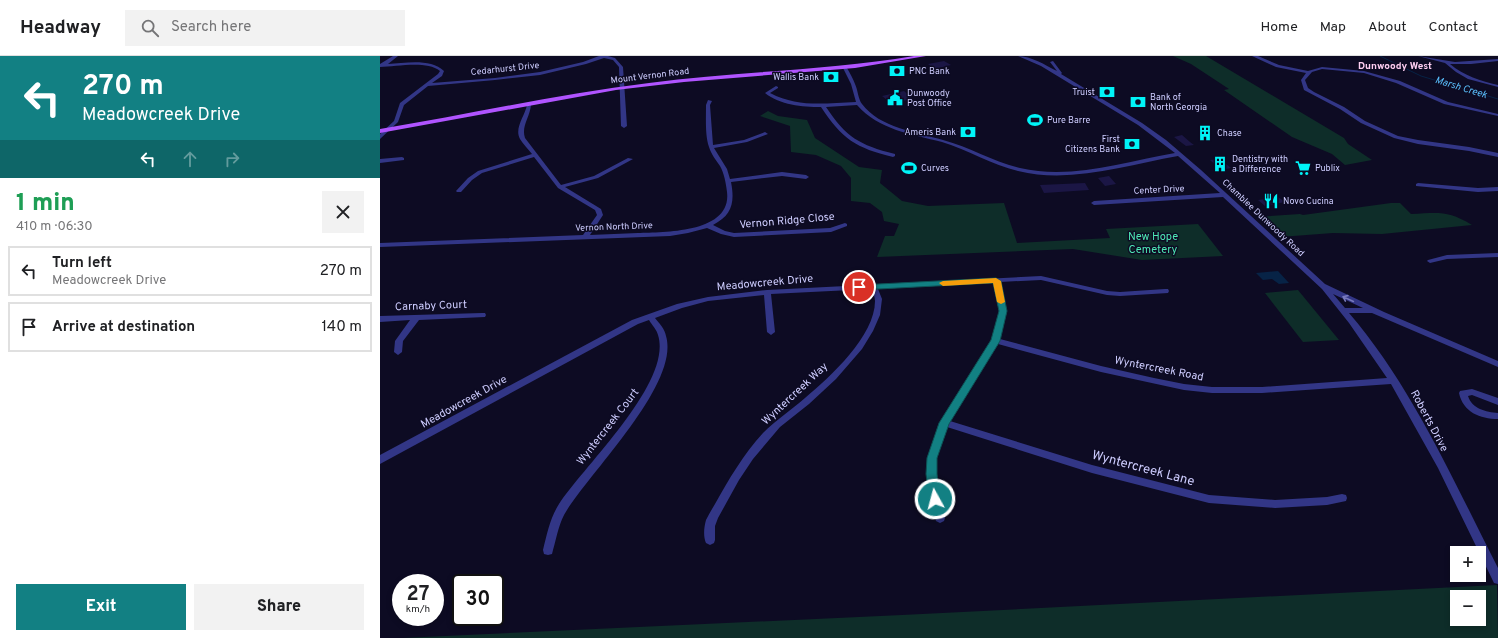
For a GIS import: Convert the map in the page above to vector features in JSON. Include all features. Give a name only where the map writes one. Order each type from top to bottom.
[{"type":"main road","name":"Mount Vernon Road","points":[[383,131],[622,87],[845,68],[923,56]]},
{"type":"street","points":[[381,66],[396,56]]},
{"type":"street","points":[[603,56],[614,59],[621,67],[624,126]]},
{"type":"street","name":"Cedarhurst Drive","points":[[427,85],[538,74],[569,68],[603,56]]},
{"type":"street","name":"Chamblee Dunwoody Road","points":[[1020,56],[1043,65],[1063,76],[1148,129],[1179,154],[1322,286],[1375,311],[1498,364]]},
{"type":"street","points":[[1254,56],[1278,66],[1308,72],[1322,68],[1334,68],[1376,74],[1446,103],[1498,114]]},
{"type":"street","points":[[1420,56],[1446,62],[1469,63],[1487,59],[1498,60]]},
{"type":"street","points":[[1043,65],[1050,60],[1063,76]]},
{"type":"street","points":[[1446,62],[1458,73],[1498,86]]},
{"type":"street","points":[[380,137],[383,131],[396,121],[402,104],[440,75],[442,71],[440,67],[425,64],[381,66]]},
{"type":"street","points":[[845,68],[853,84],[858,102],[875,118],[895,127],[962,147],[1012,168],[1033,173],[1087,171],[1122,166],[1179,154]]},
{"type":"street","points":[[1308,72],[1304,76],[1303,80],[1306,89],[1374,128],[1396,137],[1418,142],[1469,149],[1498,155]]},
{"type":"street","points":[[776,87],[767,93],[773,97],[797,105],[824,106],[858,102]]},
{"type":"street","name":"Vernon North Drive","points":[[380,245],[670,234],[697,230],[709,226],[722,216],[729,204],[730,197],[725,172],[711,147],[708,106],[710,101]]},
{"type":"street","points":[[529,105],[528,117],[520,127],[520,133],[534,155],[560,187],[598,209],[600,215],[585,237]]},
{"type":"street","points":[[824,106],[844,135],[876,152],[893,155]]},
{"type":"street","points":[[396,121],[401,125],[412,126]]},
{"type":"street","points":[[711,147],[745,141],[765,134]]},
{"type":"street","points":[[459,191],[470,179],[480,172],[534,155]]},
{"type":"street","points":[[560,187],[596,176],[630,158]]},
{"type":"street","points":[[380,161],[402,159]]},
{"type":"street","points":[[727,181],[782,174],[806,177]]},
{"type":"street","points":[[1418,185],[1478,190],[1498,189]]},
{"type":"street","name":"Center Drive","points":[[1094,203],[1224,195]]},
{"type":"street","name":"Vernon Ridge Close","points":[[709,226],[723,233],[734,235],[831,230],[845,225]]},
{"type":"street","points":[[1430,260],[1447,257],[1497,255]]},
{"type":"street","name":"Meadowcreek Drive","points":[[380,460],[612,334],[650,316],[708,299],[767,292],[1041,278],[1107,293],[1120,294],[1166,290]]},
{"type":"street","points":[[940,518],[935,499],[932,458],[944,423],[996,341],[1003,311],[996,281]]},
{"type":"street","name":"Wyntercreek Way","points":[[710,540],[711,521],[722,499],[741,469],[759,445],[773,428],[811,398],[846,362],[869,332],[878,311],[879,301],[874,286]]},
{"type":"street","name":"Roberts Drive","points":[[1322,286],[1344,310],[1371,345],[1410,408],[1498,580]]},
{"type":"street","points":[[767,292],[771,332]]},
{"type":"street","name":"Chamblee Dunwoody Road","points":[[1344,310],[1375,311]]},
{"type":"street","name":"Carnaby Court","points":[[380,319],[482,315]]},
{"type":"street","name":"Wyntercreek Court","points":[[548,550],[562,508],[579,482],[636,413],[659,375],[662,360],[663,337],[650,316]]},
{"type":"street","points":[[398,352],[399,341],[416,318]]},
{"type":"street","name":"Wyntercreek Road","points":[[996,341],[1101,369],[1198,389],[1262,390],[1393,381]]},
{"type":"street","points":[[1498,402],[1472,392],[1463,392],[1464,400],[1474,412],[1498,416]]},
{"type":"street","name":"Wyntercreek Lane","points":[[944,423],[1092,469],[1209,499],[1275,504],[1327,501],[1342,498]]},
{"type":"green space","points":[[1173,56],[1206,56],[1344,138],[1348,144],[1372,160],[1345,165],[1332,154],[1292,137],[1224,90],[1229,89],[1191,64]]},
{"type":"green space","name":"New Hope Cemetery","points":[[768,111],[778,116],[807,120],[815,138],[859,167],[882,170],[880,183],[902,201],[928,206],[1004,203],[1017,243],[1110,238],[1106,229],[1198,224],[1223,256],[1142,260],[1073,249],[877,257],[885,236],[894,236],[899,224],[884,221],[882,212],[870,203],[851,201],[851,178],[841,166],[816,155],[791,152],[790,126],[760,116]]},
{"type":"green space","points":[[1400,203],[1411,214],[1436,213],[1449,215],[1472,225],[1382,234],[1333,233],[1280,237],[1257,217],[1303,215]]},
{"type":"green space","points":[[1298,290],[1339,340],[1303,342],[1265,293]]},
{"type":"green space","points":[[1497,585],[1498,638],[402,638],[902,615]]},
{"type":"water","points":[[1278,271],[1289,283],[1279,284],[1272,279],[1263,280],[1256,273]]},
{"type":"building","points":[[944,61],[951,65],[934,69],[928,64]]},
{"type":"building","name":"Dunwoody Post Office","points":[[904,91],[913,99],[891,103],[882,96]]},
{"type":"building","name":"Ameris Bank","points":[[967,128],[977,132],[968,136],[958,132]]},
{"type":"building","name":"Chase","points":[[1182,135],[1194,145],[1186,146],[1174,137]]},
{"type":"building","name":"First Citizens Bank","points":[[1134,140],[1141,146],[1129,148],[1122,142]]},
{"type":"building","name":"Dentistry with a Difference","points":[[1220,159],[1231,168],[1221,170],[1210,160]]},
{"type":"building","points":[[1109,176],[1116,184],[1105,186],[1098,178]]},
{"type":"building","points":[[1085,183],[1089,190],[1044,193],[1040,185]]},
{"type":"building","name":"Novo Cucina","points":[[1278,197],[1285,202],[1265,206],[1258,200]]},
{"type":"waterway","name":"Marsh Creek","points":[[1380,56],[1421,76],[1498,99]]},
{"type":"slow traffic","points":[[943,283],[996,281],[1001,302]]},
{"type":"place","name":"PNC Bank","points":[[897,71]]},
{"type":"place","name":"Wallis Bank","points":[[831,77]]},
{"type":"place","name":"Truist","points":[[1107,92]]},
{"type":"place","name":"Dunwoody Post Office","points":[[895,98]]},
{"type":"place","name":"Bank of North Georgia","points":[[1138,102]]},
{"type":"place","name":"Pure Barre","points":[[1035,120]]},
{"type":"place","name":"Ameris Bank","points":[[968,132]]},
{"type":"place","name":"Chase","points":[[1205,133]]},
{"type":"place","name":"First Citizens Bank","points":[[1132,144]]},
{"type":"place","name":"Dentistry with a Difference","points":[[1220,164]]},
{"type":"place","name":"Curves","points":[[909,168]]},
{"type":"place","name":"Publix","points":[[1303,168]]},
{"type":"place","name":"Novo Cucina","points":[[1271,201]]},
{"type":"district","name":"Dunwoody West","points":[[1395,66]]},
{"type":"route","points":[[859,287],[996,281],[1003,311],[996,341],[944,423],[932,458],[935,499]]}]
